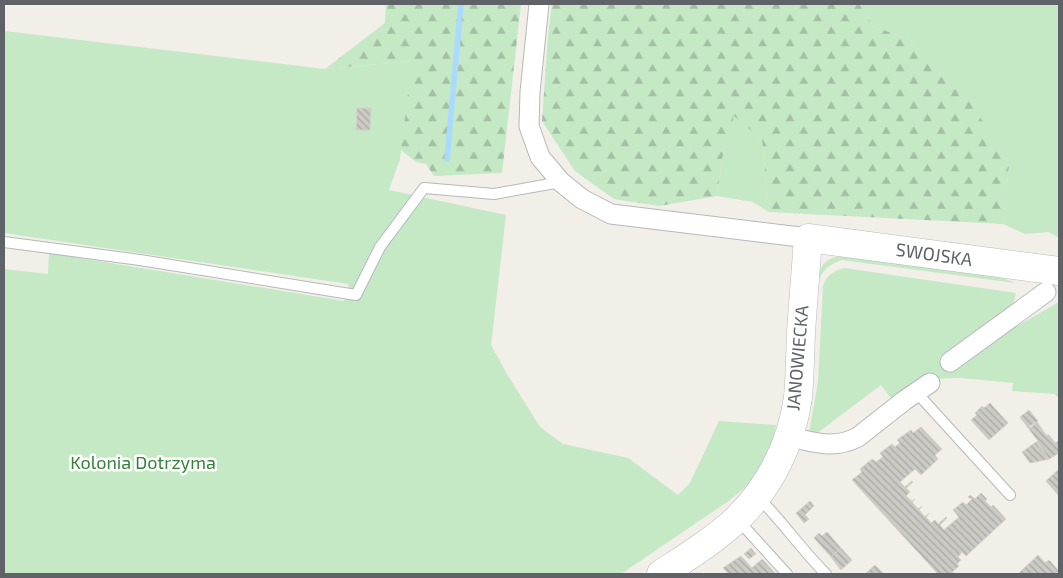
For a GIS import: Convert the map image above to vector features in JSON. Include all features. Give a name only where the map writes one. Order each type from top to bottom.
[{"type":"street","points":[[539,4],[530,92],[529,126],[540,156],[562,182],[582,199],[611,214],[808,238]]},
{"type":"street","name":"SWOJSKA","points":[[808,238],[1052,281]]},
{"type":"street","name":"JANOWIECKA","points":[[661,574],[695,553],[737,519],[757,496],[776,466],[789,437],[798,397],[808,238]]},
{"type":"street","points":[[950,362],[1052,281]]},
{"type":"street","points":[[789,437],[833,445],[849,441],[858,437],[923,388]]},
{"type":"lane","points":[[4,242],[140,260],[356,295],[380,247],[424,188],[494,194],[562,182]]},
{"type":"lane","points":[[923,388],[1010,495]]},
{"type":"lane","points":[[757,496],[774,513],[797,544],[826,574]]},
{"type":"lane","points":[[737,519],[787,574]]},
{"type":"green space","points":[[386,4],[521,4],[502,173],[434,176],[426,164],[416,162],[401,150],[412,61],[325,69],[385,23]]},
{"type":"green space","points":[[552,4],[859,4],[873,26],[915,42],[962,87],[1009,166],[1003,224],[769,212],[762,140],[734,116],[722,159],[717,196],[659,206],[614,199],[575,171],[542,121]]},
{"type":"green space","points":[[859,4],[1059,4],[1059,238],[1049,232],[1025,234],[1003,224],[1009,166],[915,42],[873,26]]},
{"type":"green space","name":"Kolonia Dotrzyma","points":[[4,31],[325,69],[413,61],[400,159],[389,190],[506,215],[491,345],[540,427],[563,444],[628,458],[678,495],[690,483],[719,421],[776,425],[773,440],[757,477],[730,500],[621,574],[4,574],[4,269],[48,274],[49,253],[344,301],[349,284],[4,233]]},
{"type":"green space","points":[[733,115],[762,140],[769,212],[753,202],[717,196],[722,159]]},
{"type":"green space","points":[[848,255],[984,271],[1015,283],[842,260],[828,267],[818,280],[821,268],[827,261]]},
{"type":"green space","points":[[844,268],[1016,293],[1013,304],[939,360],[944,368],[1059,302],[1059,399],[1055,394],[1012,391],[1013,383],[961,378],[924,379],[893,401],[881,385],[816,434],[809,433],[818,382],[823,286],[831,274]]},
{"type":"building","points":[[357,108],[371,108],[370,130],[356,130]]},
{"type":"building","points":[[990,403],[1008,423],[989,440],[971,420],[977,415],[975,413],[982,406],[984,408]]},
{"type":"building","points":[[1029,410],[1038,421],[1030,426],[1029,429],[1020,417]]},
{"type":"building","points":[[1037,422],[1046,435],[1049,435],[1055,443],[1059,441],[1059,453],[1049,459],[1029,429]]},
{"type":"building","points":[[921,427],[942,449],[935,455],[938,459],[921,475],[915,469],[900,482],[905,487],[913,482],[906,488],[910,492],[906,496],[912,501],[915,499],[912,502],[918,509],[922,506],[919,510],[925,517],[929,513],[926,517],[931,523],[935,520],[938,524],[946,517],[940,525],[944,530],[959,517],[953,510],[963,502],[966,505],[972,499],[968,497],[970,495],[975,499],[981,493],[987,499],[985,501],[991,507],[993,505],[1006,519],[966,556],[962,552],[958,557],[961,560],[957,564],[959,566],[952,572],[955,574],[938,574],[852,480],[862,472],[860,469],[872,459],[876,462],[883,457],[880,453],[892,444],[895,447],[900,443],[897,440],[911,430],[913,433]]},
{"type":"building","points":[[1036,442],[1049,459],[1030,463],[1022,452]]},
{"type":"building","points":[[1059,469],[1059,496],[1046,481]]},
{"type":"building","points":[[810,501],[814,506],[805,515],[809,519],[804,523],[796,513]]},
{"type":"building","points":[[827,532],[841,548],[831,557],[814,538],[819,533],[822,536]]},
{"type":"building","points":[[751,548],[756,554],[749,559],[744,554]]},
{"type":"building","points":[[841,548],[852,560],[841,570],[831,557]]},
{"type":"building","points":[[1038,555],[1045,563],[1049,560],[1059,571],[1056,574],[1019,573]]},
{"type":"building","points":[[741,556],[752,568],[762,559],[776,574],[729,574],[723,568]]},
{"type":"building","points":[[875,565],[884,574],[865,574]]},
{"type":"waterway","points":[[447,159],[461,4]]}]
